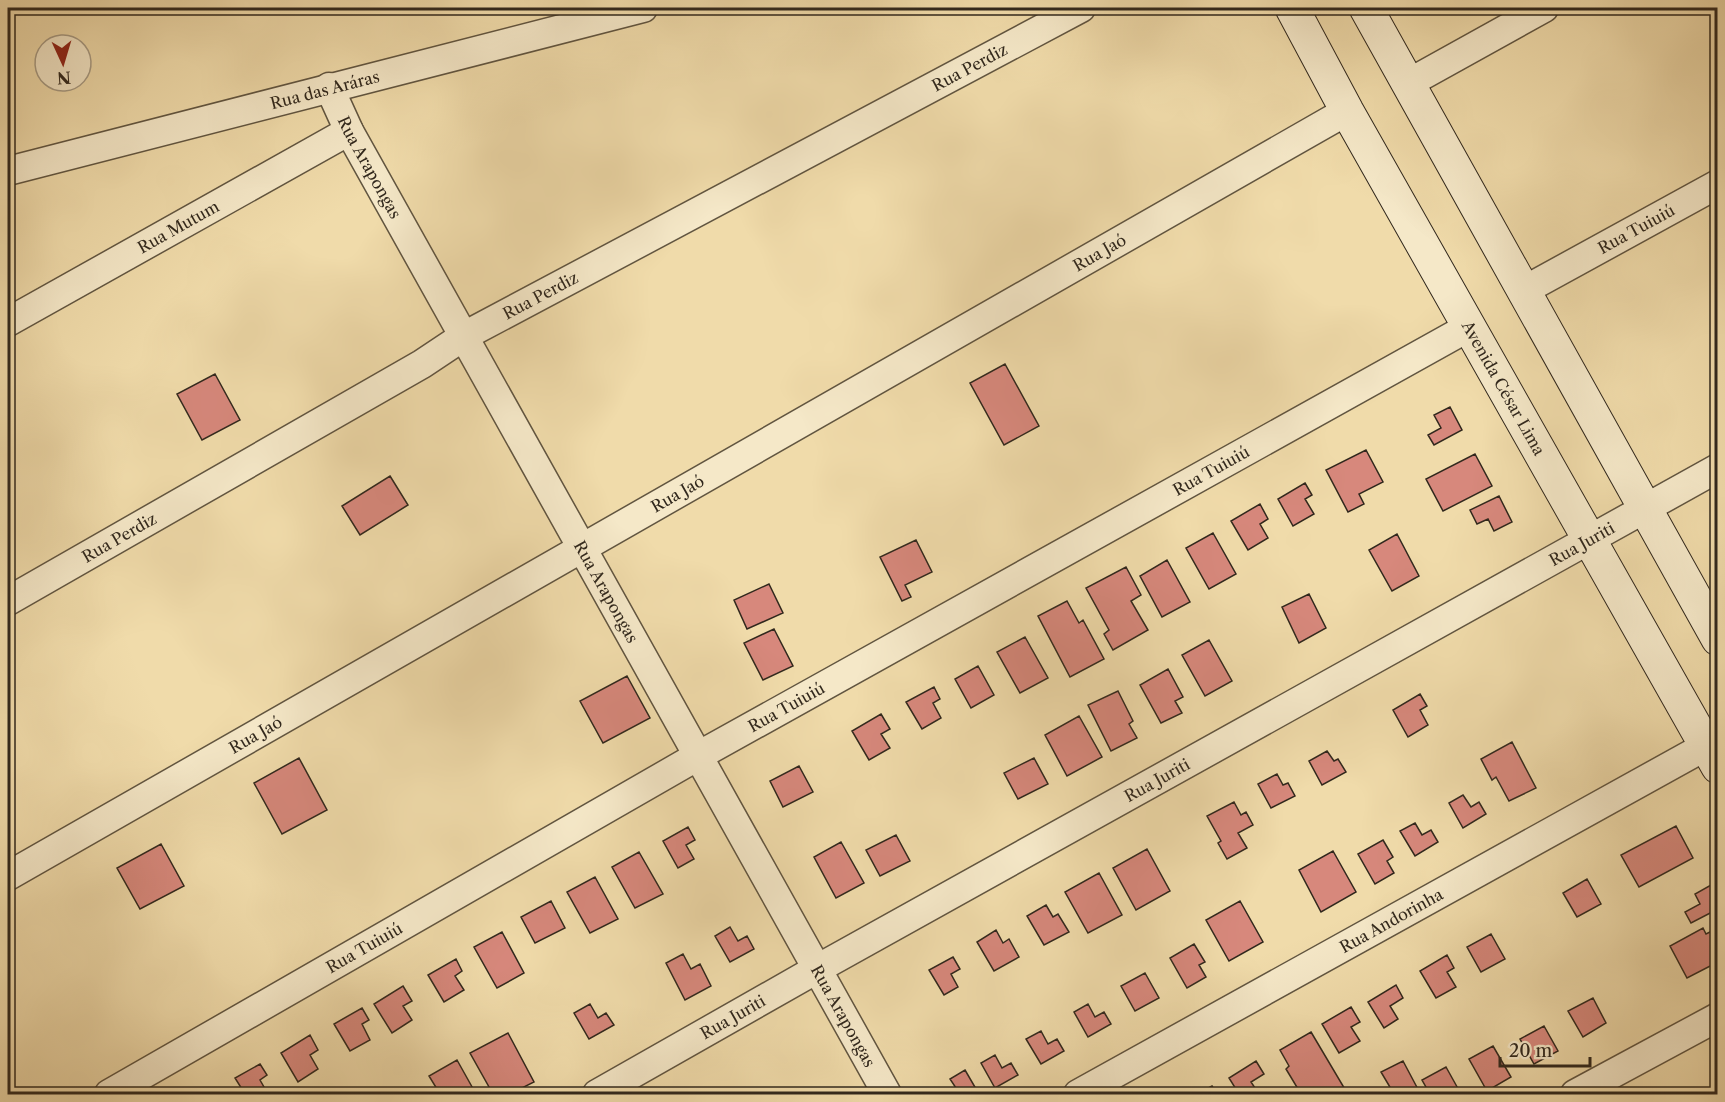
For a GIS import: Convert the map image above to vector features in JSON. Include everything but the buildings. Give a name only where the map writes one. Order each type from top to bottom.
[{"type":"street","name":"Rua das Aráras","points":[[8,171],[642,8]]},
{"type":"street","name":"Rua Perdiz","points":[[8,601],[422,364],[464,336],[1081,8]]},
{"type":"street","name":"Avenida César Lima","points":[[1292,8],[1347,111],[1712,756]]},
{"type":"street","points":[[1366,8],[1718,639]]},
{"type":"street","points":[[1407,84],[1544,8]]},
{"type":"street","name":"Rua Arapongas","points":[[329,87],[349,131],[887,1095]]},
{"type":"street","name":"Rua Jaó","points":[[8,876],[1347,111]]},
{"type":"street","name":"Rua Mutum","points":[[8,322],[349,131]]},
{"type":"street","name":"Rua Tuiuiú","points":[[1523,291],[1718,184]]},
{"type":"street","name":"Rua Tuiuiú","points":[[109,1095],[698,756],[1469,327]]},
{"type":"street","name":"Rua Juriti","points":[[597,1095],[817,969],[1588,538],[1718,468]]},
{"type":"street","name":"Rua Andorinha","points":[[1078,1095],[1712,756]]},
{"type":"street","points":[[1575,1095],[1718,1017]]}]
